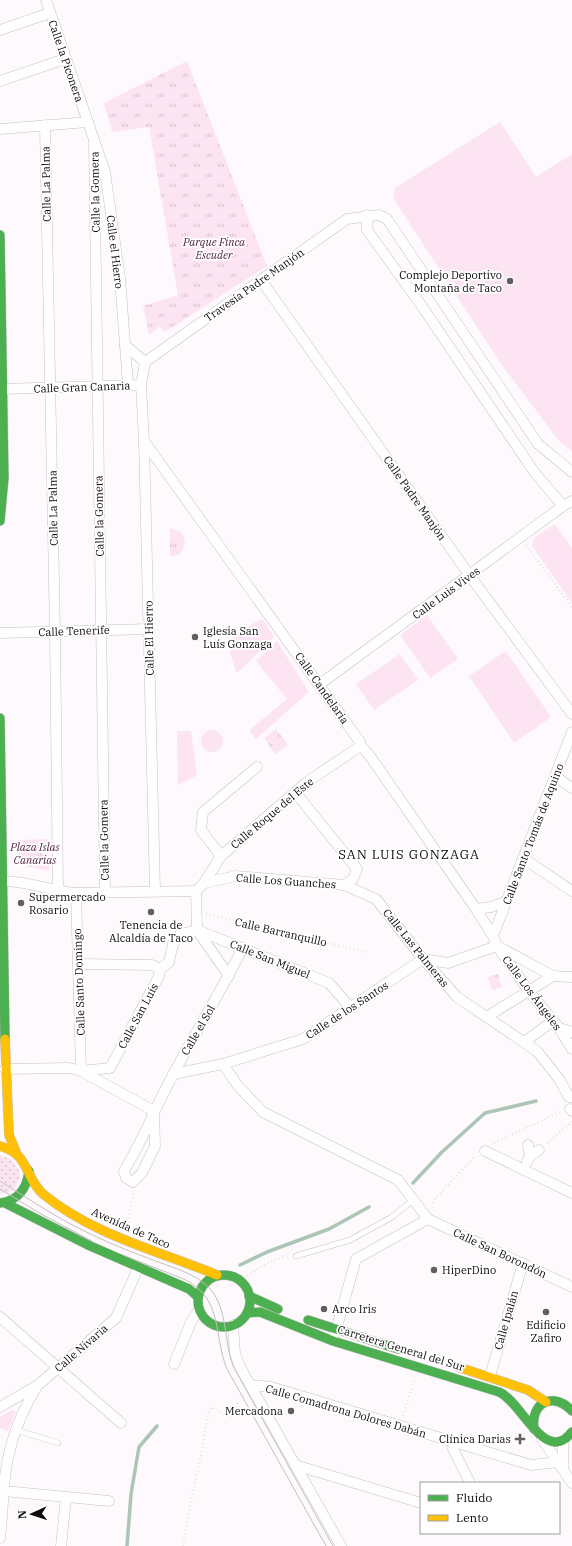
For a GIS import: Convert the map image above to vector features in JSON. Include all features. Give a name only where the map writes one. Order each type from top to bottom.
[{"type":"main road","points":[[0,235],[4,478],[0,508],[0,521]]},
{"type":"main road","name":"Avenida de Taco","points":[[0,718],[2,956],[5,1069],[9,1135],[16,1152],[25,1162],[38,1188],[51,1199],[97,1228],[121,1239],[217,1275]]},
{"type":"main road","points":[[0,1146],[16,1152]]},
{"type":"main road","points":[[3,1203],[21,1194],[25,1190],[29,1181],[29,1171]]},
{"type":"main road","points":[[3,1203],[88,1245],[189,1289],[198,1297]]},
{"type":"main road","points":[[217,1275],[234,1277],[241,1281],[249,1296],[247,1313],[241,1321],[233,1326],[225,1327],[213,1325],[203,1317],[199,1310],[198,1297],[204,1283],[217,1275]]},
{"type":"main road","name":"Carretera General del Sur","points":[[249,1296],[292,1314],[404,1351]]},
{"type":"main road","name":"Carretera General del Sur","points":[[247,1313],[260,1312],[333,1341],[489,1388],[508,1396],[542,1439]]},
{"type":"main road","name":"Carretera General del Sur","points":[[448,1364],[490,1376],[528,1390],[546,1402]]},
{"type":"main road","points":[[534,1429],[533,1418],[535,1412],[546,1402],[552,1400],[563,1402],[572,1411]]},
{"type":"main road","points":[[542,1439],[552,1443],[563,1440],[572,1432]]},
{"type":"street","name":"Calle la Piconera","points":[[46,0],[65,59],[88,122]]},
{"type":"street","points":[[0,30],[50,13]]},
{"type":"street","points":[[0,81],[65,59]]},
{"type":"street","points":[[0,129],[88,122]]},
{"type":"street","name":"Calle el Hierro","points":[[88,122],[105,172],[120,278],[128,385]]},
{"type":"street","name":"Calle La Palma","points":[[45,126],[51,388],[58,891]]},
{"type":"street","name":"Calle la Gomera","points":[[94,140],[105,892]]},
{"type":"street","points":[[568,504],[535,473],[419,302],[367,230],[367,215],[378,215],[387,218],[538,444],[572,472]]},
{"type":"street","name":"Travesía Padre Manjón","points":[[145,362],[348,219],[367,215]]},
{"type":"street","points":[[95,224],[107,223],[113,229]]},
{"type":"street","name":"Calle Padre Manjón","points":[[261,280],[470,576],[572,714]]},
{"type":"street","points":[[125,345],[145,362]]},
{"type":"street","name":"Calle Gran Canaria","points":[[2,389],[141,385],[145,362]]},
{"type":"street","name":"Calle El Hierro","points":[[141,385],[144,441],[155,891]]},
{"type":"street","name":"Calle Candelaria","points":[[144,441],[320,684],[360,742],[359,747],[364,748],[370,756],[493,936]]},
{"type":"street","name":"Calle Luis Vives","points":[[320,684],[568,504]]},
{"type":"street","name":"Calle Tenerife","points":[[0,633],[149,629]]},
{"type":"street","name":"Calle Santo Tomás de Aquino","points":[[493,936],[572,732]]},
{"type":"street","name":"Calle Roque del Este","points":[[196,890],[204,883],[219,859],[295,792],[316,775],[359,747]]},
{"type":"street","points":[[225,878],[219,859],[201,830],[203,812],[257,767]]},
{"type":"street","points":[[555,776],[572,788]]},
{"type":"street","points":[[295,792],[357,868],[353,879],[344,885]]},
{"type":"street","points":[[523,858],[572,891]]},
{"type":"street","name":"Calle Los Guanches","points":[[204,883],[236,876],[344,885]]},
{"type":"street","points":[[2,881],[18,881],[58,891],[76,893],[196,890],[197,930],[229,976]]},
{"type":"street","name":"Calle Las Palmeras","points":[[344,885],[376,899],[424,959],[457,997],[488,1016],[537,1051],[559,1079],[569,1097],[572,1097]]},
{"type":"street","name":"Calle Santo Domingo","points":[[76,893],[81,1071]]},
{"type":"street","points":[[476,909],[491,907],[507,901]]},
{"type":"street","points":[[160,969],[169,962],[173,944],[180,934],[197,930]]},
{"type":"street","name":"Calle San Miguel","points":[[197,930],[329,983],[351,1008]]},
{"type":"street","name":"Calle Los Ángeles","points":[[493,936],[497,946],[528,990],[556,1024],[572,1049]]},
{"type":"street","points":[[424,959],[448,963],[497,946],[553,976],[572,977]]},
{"type":"street","name":"Calle el Sol","points":[[133,1182],[126,1178],[124,1170],[173,1074],[229,976],[242,949]]},
{"type":"street","name":"Calle de los Santos","points":[[173,1074],[223,1064],[304,1039],[424,959]]},
{"type":"street","name":"Calle San Luís","points":[[78,964],[152,965],[160,969],[159,976],[110,1068],[81,1071]]},
{"type":"street","points":[[488,1016],[553,976]]},
{"type":"street","points":[[524,1042],[556,1024],[572,1032]]},
{"type":"street","points":[[223,1064],[238,1086],[263,1112],[398,1180],[428,1219],[356,1259],[333,1341]]},
{"type":"street","points":[[5,1069],[69,1068],[81,1071],[154,1111],[155,1146],[142,1173],[133,1182]]},
{"type":"street","points":[[528,1145],[532,1156]]},
{"type":"street","points":[[485,1151],[572,1193]]},
{"type":"street","name":"Calle San Borondón","points":[[428,1219],[572,1287]]},
{"type":"street","name":"Calle Ipalán","points":[[490,1376],[523,1263]]},
{"type":"street","name":"Calle Nivaria","points":[[0,1407],[38,1385],[116,1318],[138,1268]]},
{"type":"street","points":[[174,1364],[191,1322],[199,1310]]},
{"type":"street","points":[[0,1317],[120,1423]]},
{"type":"street","points":[[233,1326],[235,1352],[250,1385],[341,1546]]},
{"type":"street","points":[[0,1538],[9,1453],[16,1430],[27,1404],[38,1385]]},
{"type":"street","name":"Calle Comadrona Dolores Dabán","points":[[250,1385],[271,1387],[531,1465],[560,1465]]},
{"type":"street","points":[[542,1439],[572,1483]]},
{"type":"street","points":[[560,1465],[563,1440]]},
{"type":"street","points":[[454,1443],[453,1449],[470,1482]]},
{"type":"street","points":[[295,1465],[420,1503]]},
{"type":"street","points":[[4,1491],[109,1501]]},
{"type":"street","points":[[61,1546],[66,1498]]},
{"type":"lane","points":[[296,1256],[350,1240],[392,1217],[413,1200]]},
{"type":"lane","points":[[16,1430],[58,1443]]},
{"type":"path","points":[[521,538],[572,607]]},
{"type":"path","name":"Calle Barranquillo","points":[[197,911],[366,952]]},
{"type":"path","points":[[532,1156],[572,1122]]},
{"type":"path","points":[[126,1228],[135,1188],[133,1182]]},
{"type":"path","points":[[241,1281],[252,1272],[266,1264],[287,1256],[296,1256]]},
{"type":"path","points":[[401,1425],[418,1366]]},
{"type":"path","points":[[183,1546],[188,1512],[201,1455],[207,1416],[212,1407],[229,1417],[233,1417],[238,1400]]},
{"type":"green space","name":"Parque Finca Escuder","points":[[187,61],[267,266],[165,332],[160,326],[149,335],[143,306],[178,295],[149,127],[112,132],[104,103]]},
{"type":"green space","name":"Complejo Deportivo Montaña de Taco","points":[[500,122],[536,177],[572,154],[572,451],[559,441],[501,364],[393,198],[395,188]]},
{"type":"green space","points":[[555,524],[572,548],[572,603],[532,546],[533,539]]},
{"type":"green space","points":[[170,528],[181,532],[185,541],[184,548],[176,555],[170,557]]},
{"type":"green space","points":[[427,615],[458,659],[430,678],[400,635]]},
{"type":"green space","points":[[263,619],[274,637],[237,673],[230,651],[230,644],[237,633]]},
{"type":"green space","points":[[277,641],[309,692],[256,739],[249,730],[287,699],[256,661]]},
{"type":"green space","points":[[506,651],[551,717],[514,743],[469,676]]},
{"type":"green space","points":[[400,654],[418,680],[374,710],[356,684]]},
{"type":"green space","points":[[276,729],[288,745],[275,754],[264,738]]},
{"type":"green space","points":[[212,730],[216,731],[222,737],[222,745],[216,751],[212,752],[208,751],[202,745],[201,741],[202,737],[208,731]]},
{"type":"green space","points":[[177,731],[191,731],[197,775],[178,785]]},
{"type":"green space","name":"Plaza Islas Canarias","points":[[48,839],[49,871],[19,864],[18,840]]},
{"type":"green space","points":[[498,974],[502,987],[492,990],[488,977]]},
{"type":"green space","points":[[0,1155],[12,1160],[20,1172],[19,1181],[15,1188],[5,1193],[0,1193]]},
{"type":"green space","points":[[12,1410],[16,1412],[8,1431],[0,1428],[0,1417]]},
{"type":"waterway","points":[[413,1183],[442,1152],[485,1113],[536,1101]]},
{"type":"waterway","points":[[240,1265],[267,1252],[329,1229],[369,1207]]},
{"type":"waterway","points":[[127,1546],[131,1494],[139,1447],[157,1426]]},
{"type":"tram line","points":[[0,1181],[72,1225],[116,1246],[182,1271],[206,1284],[212,1291],[221,1309],[233,1366],[333,1546]]},
{"type":"tram line","points":[[0,1189],[41,1214],[92,1241]]},
{"type":"tram line","points":[[123,1255],[186,1280],[198,1288],[206,1298],[212,1308],[216,1320],[227,1369],[326,1546]]},
{"type":"traffic: fast","points":[[0,235],[4,478],[0,521]]},
{"type":"traffic: fast","points":[[0,718],[5,1039]]},
{"type":"traffic: fast","points":[[0,1203],[12,1200],[20,1193],[24,1188],[29,1171]]},
{"type":"traffic: fast","points":[[5,1203],[88,1245],[189,1289],[198,1297]]},
{"type":"traffic: fast","points":[[219,1275],[229,1275],[238,1279],[246,1287],[250,1296],[250,1301],[250,1306],[246,1315],[238,1323],[229,1327],[219,1327],[210,1323],[202,1315],[198,1306],[198,1296],[202,1287],[210,1279],[219,1275]]},
{"type":"traffic: fast","points":[[249,1296],[278,1309]]},
{"type":"traffic: fast","points":[[247,1313],[260,1312],[333,1341],[499,1392],[507,1397],[538,1433],[546,1439],[554,1442],[563,1440],[572,1432]]},
{"type":"traffic: fast","points":[[308,1320],[398,1349]]},
{"type":"traffic: fast","points":[[534,1429],[536,1412],[545,1402],[558,1402],[565,1405],[572,1411]]},
{"type":"traffic: slow","points":[[5,1039],[9,1135],[16,1152]]},
{"type":"traffic: slow","points":[[0,1146],[17,1154],[22,1160],[32,1180],[43,1194],[83,1221],[127,1241],[217,1275]]},
{"type":"traffic: slow","points":[[458,1367],[528,1390],[546,1402]]},
{"type":"place","name":"Complejo Deportivo Montaña de Taco","points":[[510,281]]},
{"type":"place","name":"Iglesia San Luís Gonzaga","points":[[195,637]]},
{"type":"place","name":"Supermercado Rosario","points":[[21,903]]},
{"type":"place","name":"Tenencia de Alcaldía de Taco","points":[[151,912]]},
{"type":"place","name":"HiperDino","points":[[434,1270]]},
{"type":"place","name":"Arco Iris","points":[[324,1309]]},
{"type":"place","name":"Edificio Zafiro","points":[[546,1312]]},
{"type":"place","name":"Mercadona","points":[[291,1411]]},
{"type":"place","name":"Clínica Darias","points":[[520,1439]]},
{"type":"district","name":"SAN LUIS GONZAGA","points":[[409,854]]}]
